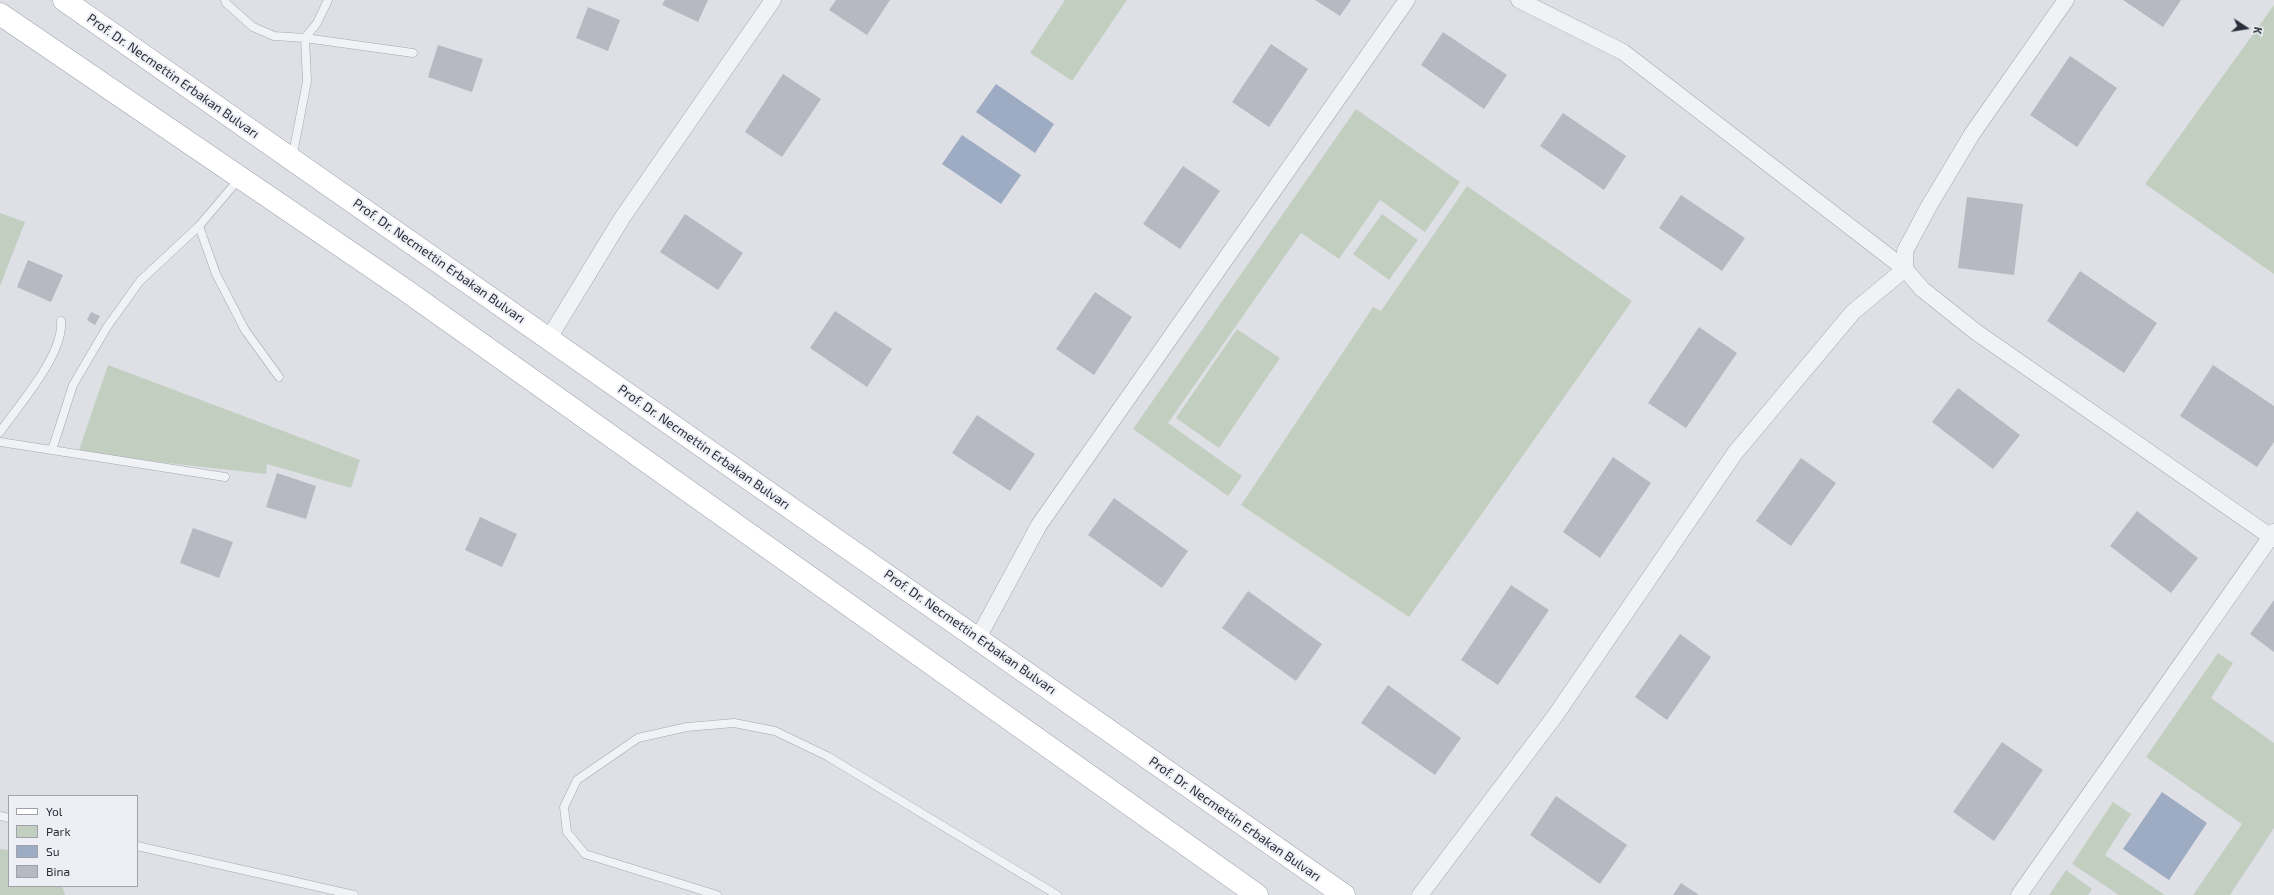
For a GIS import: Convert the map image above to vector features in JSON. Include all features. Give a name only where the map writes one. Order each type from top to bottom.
[{"type":"main road","name":"Prof. Dr. Necmettin Erbakan Bulvarı","points":[[64,0],[1344,895]]},
{"type":"main road","points":[[0,14],[414,296],[1258,895]]},
{"type":"street","points":[[549,338],[622,218],[773,0]]},
{"type":"street","points":[[978,638],[1039,525],[1407,0]]},
{"type":"street","points":[[1519,0],[1623,52],[1905,269],[1922,289],[1976,332],[2273,536],[2019,895]]},
{"type":"street","points":[[1905,269],[1905,251],[1972,134],[2066,0]]},
{"type":"street","points":[[1420,895],[1555,716],[1735,453],[1853,312],[1905,269]]},
{"type":"lane","points":[[225,0],[226,4],[253,27],[274,36],[305,38],[413,53]]},
{"type":"lane","points":[[292,160],[307,81],[305,38],[316,23],[328,0]]},
{"type":"lane","points":[[52,450],[73,385],[107,327],[140,281],[199,226],[240,178]]},
{"type":"lane","points":[[199,226],[216,274],[245,330],[279,377]]},
{"type":"lane","points":[[0,432],[54,354],[62,332],[61,321]]},
{"type":"lane","points":[[0,442],[224,477]]},
{"type":"lane","points":[[717,895],[585,854],[567,832],[564,807],[577,780],[638,738],[687,727],[734,723],[775,731],[827,756],[1057,895]]},
{"type":"lane","points":[[138,846],[354,895]]},
{"type":"green space","points":[[1065,0],[1127,0],[1072,81],[1030,53]]},
{"type":"green space","points":[[2274,5],[2274,274],[2145,184]]},
{"type":"green space","points":[[1356,109],[1460,182],[1425,232],[1380,200],[1339,259],[1301,233],[1168,423],[1242,476],[1228,496],[1133,429]]},
{"type":"green space","points":[[1467,186],[1632,301],[1409,617],[1241,505],[1373,307],[1381,311]]},
{"type":"green space","points":[[0,213],[25,222],[0,286]]},
{"type":"green space","points":[[1382,214],[1418,240],[1389,280],[1353,254]]},
{"type":"green space","points":[[1237,329],[1280,358],[1219,448],[1176,418]]},
{"type":"green space","points":[[108,365],[360,460],[351,488],[267,464],[266,474],[78,453]]},
{"type":"green space","points":[[2218,653],[2233,663],[2211,698],[2274,743],[2274,828],[2230,895],[2193,895],[2242,824],[2146,757]]},
{"type":"green space","points":[[2113,802],[2131,814],[2105,855],[2165,895],[2119,895],[2072,864]]},
{"type":"green space","points":[[0,849],[8,850],[8,887],[62,887],[65,895],[0,895]]},
{"type":"green space","points":[[2066,870],[2092,889],[2088,895],[2049,895]]},
{"type":"water","points":[[996,84],[1054,124],[1035,153],[976,112]]},
{"type":"water","points":[[962,135],[1021,175],[1001,204],[942,164]]},
{"type":"water","points":[[2162,792],[2207,823],[2169,880],[2123,849]]},
{"type":"building","points":[[665,0],[708,0],[698,22],[662,5]]},
{"type":"building","points":[[836,0],[890,0],[867,35],[829,10]]},
{"type":"building","points":[[1315,0],[1351,0],[1340,16]]},
{"type":"building","points":[[2123,0],[2181,0],[2163,27]]},
{"type":"building","points":[[588,7],[620,20],[608,51],[576,38]]},
{"type":"building","points":[[1443,32],[1507,75],[1484,109],[1421,65]]},
{"type":"building","points":[[1271,44],[1308,69],[1269,127],[1232,102]]},
{"type":"building","points":[[438,45],[483,59],[472,92],[428,77]]},
{"type":"building","points":[[2070,56],[2117,88],[2077,147],[2030,115]]},
{"type":"building","points":[[783,74],[821,99],[782,157],[745,132]]},
{"type":"building","points":[[1563,113],[1626,156],[1604,190],[1540,146]]},
{"type":"building","points":[[1183,166],[1220,191],[1180,249],[1143,224]]},
{"type":"building","points":[[1681,195],[1745,238],[1722,271],[1659,228]]},
{"type":"building","points":[[1967,197],[2023,204],[2014,275],[1958,268]]},
{"type":"building","points":[[685,214],[743,253],[718,290],[660,252]]},
{"type":"building","points":[[28,260],[63,275],[51,302],[17,287]]},
{"type":"building","points":[[2080,271],[2157,323],[2124,373],[2047,321]]},
{"type":"building","points":[[1095,292],[1132,317],[1094,375],[1056,349]]},
{"type":"building","points":[[835,311],[892,349],[867,387],[810,348]]},
{"type":"building","points":[[91,312],[100,316],[95,325],[87,320]]},
{"type":"building","points":[[1699,327],[1737,353],[1686,428],[1648,403]]},
{"type":"building","points":[[2213,365],[2274,406],[2274,442],[2257,467],[2180,416]]},
{"type":"building","points":[[1958,388],[2020,435],[1993,469],[1932,422]]},
{"type":"building","points":[[977,415],[1035,454],[1010,491],[952,453]]},
{"type":"building","points":[[1613,457],[1651,483],[1600,558],[1563,532]]},
{"type":"building","points":[[1801,458],[1836,483],[1791,546],[1756,521]]},
{"type":"building","points":[[277,473],[316,486],[306,519],[266,507]]},
{"type":"building","points":[[1114,498],[1188,551],[1162,588],[1088,535]]},
{"type":"building","points":[[2137,511],[2198,558],[2171,593],[2110,546]]},
{"type":"building","points":[[480,517],[517,534],[502,567],[465,550]]},
{"type":"building","points":[[193,528],[233,542],[219,578],[180,563]]},
{"type":"building","points":[[1511,585],[1549,610],[1498,685],[1461,660]]},
{"type":"building","points":[[1248,591],[1322,644],[1296,681],[1222,628]]},
{"type":"building","points":[[2274,600],[2274,652],[2250,634]]},
{"type":"building","points":[[1680,634],[1711,657],[1667,720],[1635,697]]},
{"type":"building","points":[[1388,685],[1461,738],[1435,775],[1361,723]]},
{"type":"building","points":[[2002,742],[2043,770],[1994,841],[1953,812]]},
{"type":"building","points":[[1556,796],[1627,845],[1600,884],[1530,835]]},
{"type":"building","points":[[1681,883],[1699,895],[1673,895]]}]
